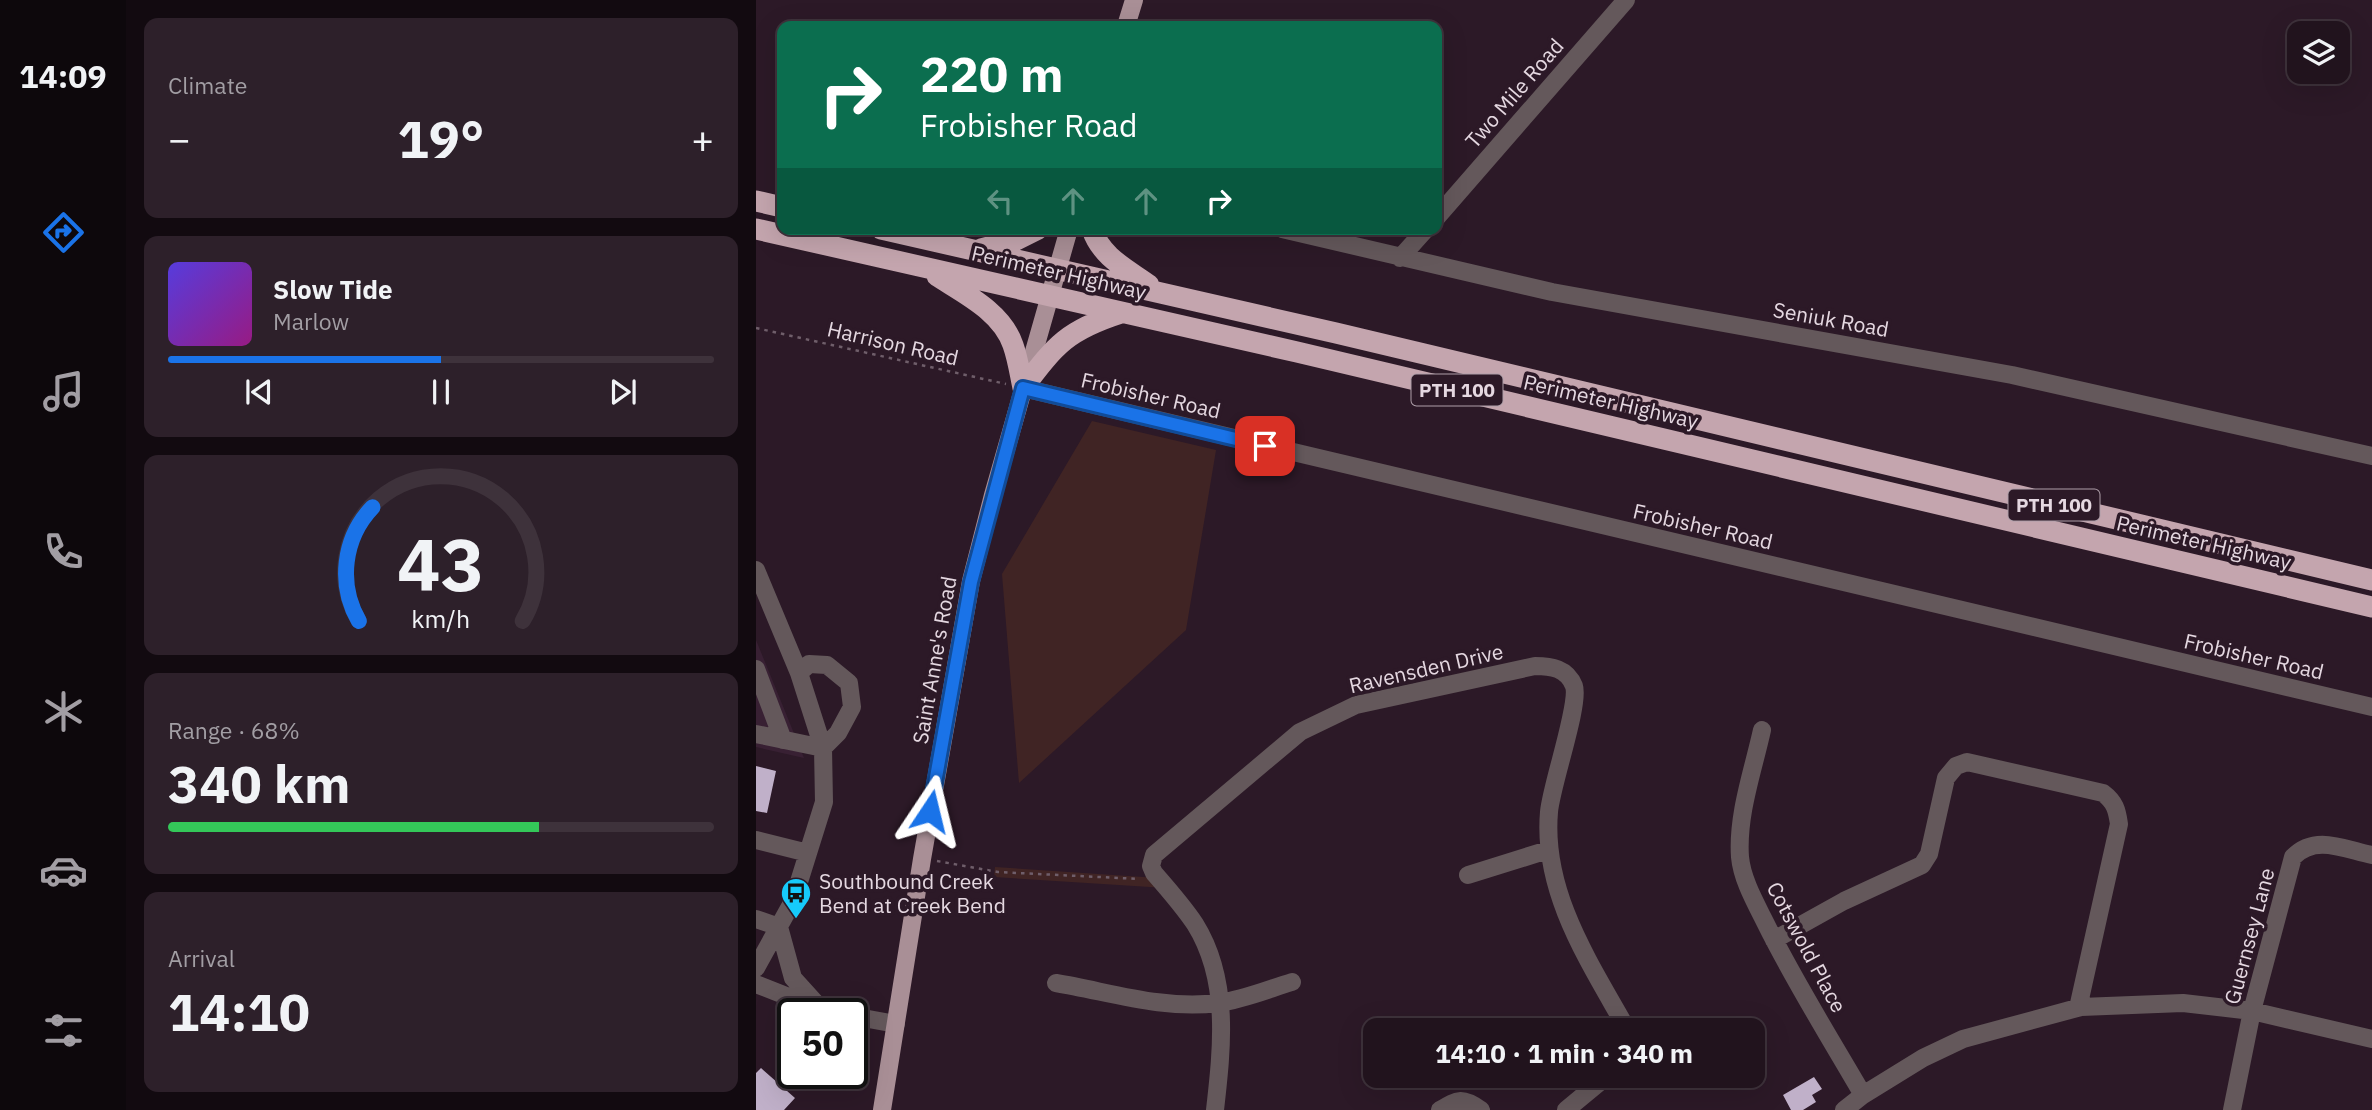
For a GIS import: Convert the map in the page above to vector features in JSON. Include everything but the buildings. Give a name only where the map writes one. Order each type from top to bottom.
[{"type":"highway","points":[[756,201],[777,206]]},
{"type":"highway","name":"Perimeter Highway","points":[[756,229],[777,234]]},
{"type":"highway","name":"Perimeter Highway","points":[[782,235],[1124,312],[2372,607]]},
{"type":"highway","name":"Perimeter Highway","points":[[908,235],[2372,580]]},
{"type":"highway","points":[[974,250],[1026,235]]},
{"type":"highway","points":[[1094,235],[1109,257],[1160,293]]},
{"type":"highway","points":[[922,267],[974,300],[1003,326],[1013,344],[1023,388]]},
{"type":"highway","points":[[1023,388],[1047,356],[1069,335],[1087,324],[1124,312]]},
{"type":"main road","points":[[1128,21],[1134,0]]},
{"type":"main road","name":"Saint Anne's Road","points":[[882,1110],[922,859],[971,582],[1067,235]]},
{"type":"street","name":"Two Mile Road","points":[[1442,211],[1626,0]]},
{"type":"street","name":"Seniuk Road","points":[[1307,235],[1564,294],[2012,375],[2372,456]]},
{"type":"street","points":[[1401,258],[1421,235]]},
{"type":"street","name":"Frobisher Road","points":[[1023,388],[2372,707]]},
{"type":"street","points":[[756,570],[799,673],[822,748],[824,802],[793,901],[756,968]]},
{"type":"street","points":[[799,673],[809,664],[827,665],[849,683],[852,707],[838,733],[822,748]]},
{"type":"street","name":"Ravensden Drive","points":[[1160,880],[1151,866],[1154,855],[1308,727],[1356,705],[1535,666],[1554,666],[1566,674],[1574,687],[1574,702],[1553,789],[1549,812],[1548,850],[1561,902],[1577,939],[1621,1018]]},
{"type":"street","points":[[756,669],[783,740]]},
{"type":"street","name":"Cotswold Place","points":[[1762,730],[1743,812],[1740,859],[1745,880],[1774,940],[1863,1095]]},
{"type":"street","points":[[756,734],[822,748]]},
{"type":"street","points":[[1774,940],[1844,901],[1922,865],[1929,854],[1946,778],[1956,766],[1967,762],[2103,793],[2112,799],[2118,811],[2119,824],[2078,1008]]},
{"type":"street","points":[[756,840],[808,853]]},
{"type":"street","name":"Guernsey Lane","points":[[2232,1110],[2252,1011],[2293,857],[2303,847],[2318,843],[2372,855]]},
{"type":"street","points":[[1468,875],[1548,850]]},
{"type":"street","points":[[1160,880],[1195,924],[1207,949],[1220,1003],[1221,1057],[1215,1110]]},
{"type":"street","points":[[756,919],[779,927]]},
{"type":"street","points":[[779,927],[793,978],[816,998]]},
{"type":"street","points":[[1056,983],[1134,1000],[1220,1003],[1292,982]]},
{"type":"street","points":[[756,984],[795,998]]},
{"type":"street","points":[[1844,1110],[1923,1058],[1963,1039],[2078,1008],[2183,1003],[2252,1011],[2372,1039]]},
{"type":"street","points":[[868,1019],[896,1024]]},
{"type":"street","points":[[1566,1110],[1593,1088]]},
{"type":"street","points":[[1440,1110],[1464,1100],[1481,1110]]},
{"type":"path","name":"Harrison Road","points":[[756,328],[1023,388]]},
{"type":"path","points":[[922,859],[998,872],[1160,880]]},
{"type":"shaded area","points":[[1092,421],[1216,450],[1186,630],[1019,783],[1002,574]]},
{"type":"shaded area","points":[[756,640],[804,758],[756,747]]},
{"type":"shaded area","points":[[995,867],[1158,878],[1166,888],[994,877]]},
{"type":"place","name":"Southbound Creek Bend at Creek Bend","points":[[796,920]]},
{"type":"route","points":[[930,811],[971,582],[1023,388],[1265,446]]}]
